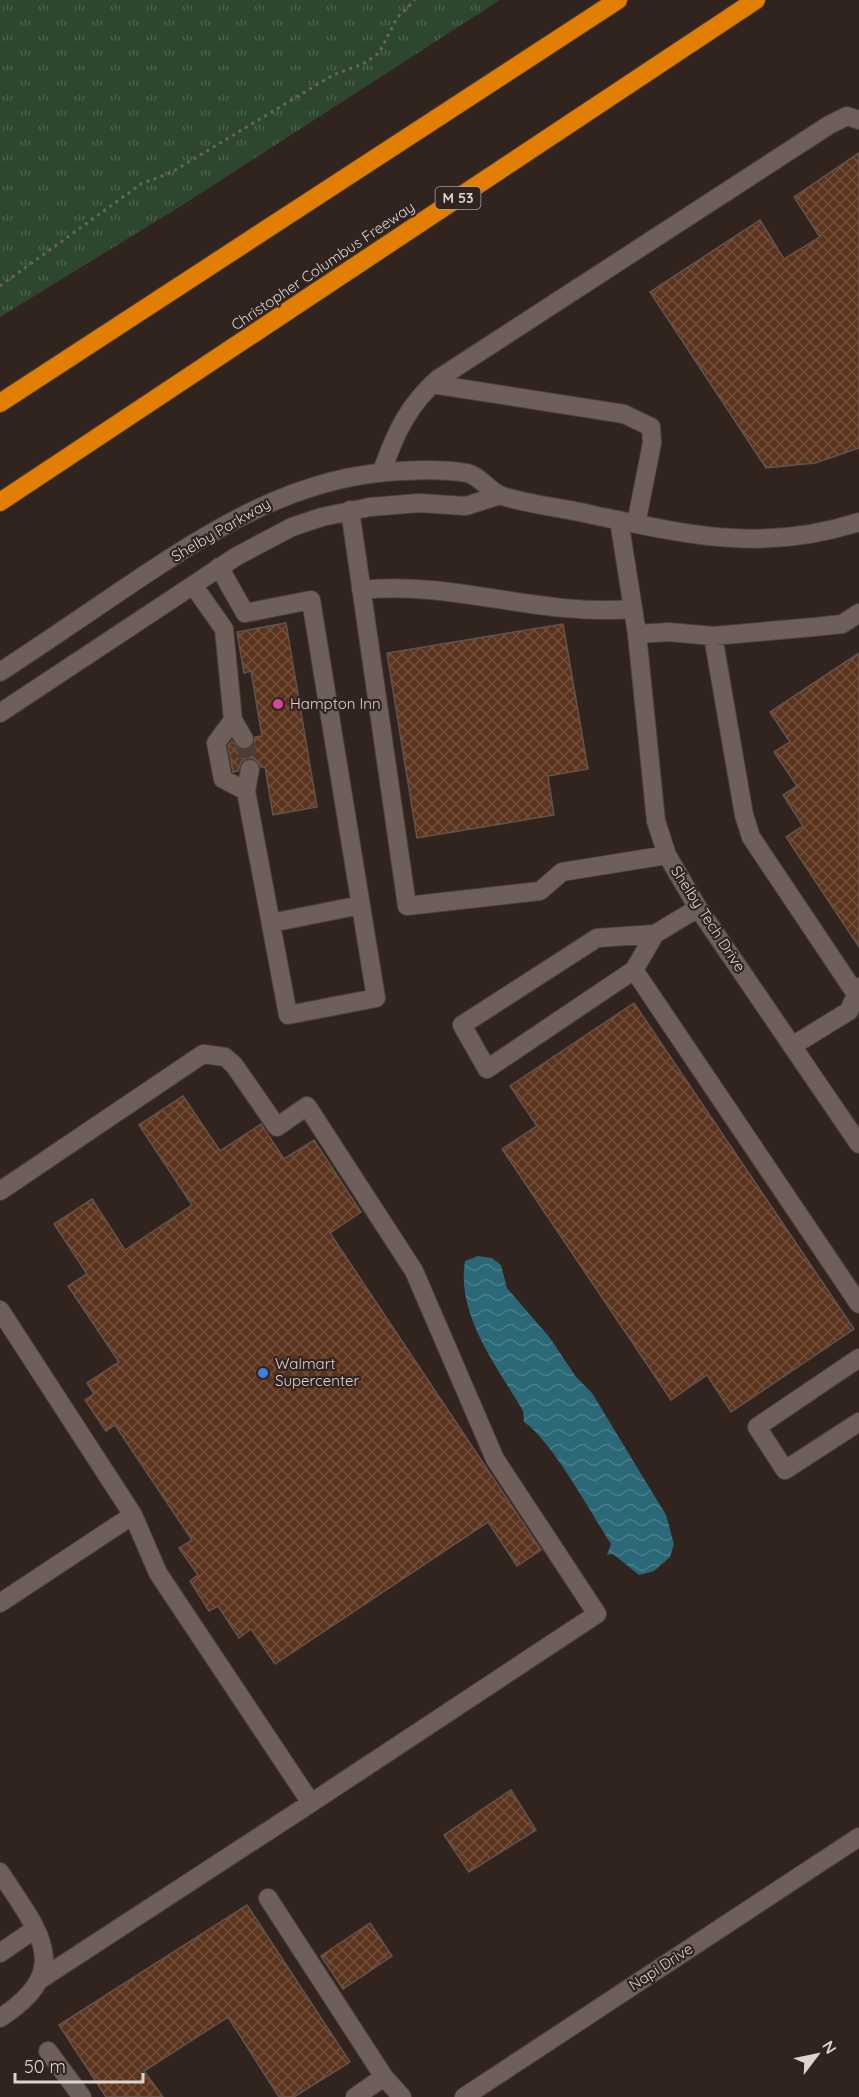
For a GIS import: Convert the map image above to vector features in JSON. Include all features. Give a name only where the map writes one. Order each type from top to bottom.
[{"type":"highway","points":[[0,401],[618,0]]},
{"type":"highway","name":"Christopher Columbus Freeway","points":[[4,500],[756,0]]},
{"type":"street","points":[[382,471],[402,420],[418,397],[432,384],[829,125],[847,116],[859,120]]},
{"type":"street","name":"Shelby Tech Drive","points":[[432,384],[624,414],[651,427],[652,443],[628,522],[632,609],[637,634],[656,821],[667,855],[698,908],[792,1047],[852,1117],[859,1144]]},
{"type":"street","name":"Shelby Parkway","points":[[0,672],[235,518],[285,494],[332,479],[382,471],[438,470],[470,474],[500,495],[711,538],[766,540],[820,532],[859,522]]},
{"type":"street","points":[[277,534],[290,513],[285,494]]},
{"type":"street","name":"Shelby Parkway","points":[[0,712],[219,567],[277,534],[315,519],[350,510],[393,504],[466,506],[500,495]]},
{"type":"street","points":[[350,510],[407,906],[540,891],[561,872],[667,855]]},
{"type":"street","points":[[219,567],[244,613]]},
{"type":"street","points":[[193,585],[224,628],[233,720],[244,739]]},
{"type":"street","points":[[361,590],[396,586],[580,611],[632,609]]},
{"type":"street","points":[[224,628],[244,613],[311,600],[376,998],[288,1015],[246,790],[250,769]]},
{"type":"street","points":[[637,634],[669,632],[713,636],[842,624],[859,613]]},
{"type":"street","points":[[713,636],[744,815],[752,837],[858,991],[854,1012],[792,1047]]},
{"type":"street","points":[[233,720],[216,743],[223,779],[246,790]]},
{"type":"street","points":[[271,923],[361,905]]},
{"type":"street","points":[[655,934],[634,970],[487,1069],[462,1025],[597,938],[655,934],[698,908]]},
{"type":"street","points":[[634,970],[859,1304]]},
{"type":"street","points":[[0,1191],[203,1054],[225,1057],[234,1065],[277,1127],[307,1106],[414,1271],[495,1459],[597,1614],[41,1979],[18,2006],[0,2018]]},
{"type":"street","points":[[0,1310],[134,1515],[158,1573],[311,1803]]},
{"type":"street","points":[[859,1358],[757,1427],[785,1470],[859,1422]]},
{"type":"street","points":[[0,1603],[134,1515]]},
{"type":"street","name":"Napi Drive","points":[[464,2097],[859,1837]]},
{"type":"street","points":[[0,1872],[35,1929],[45,1963],[41,1979]]},
{"type":"street","points":[[268,1898],[384,2077],[402,2097]]},
{"type":"street","points":[[0,1953],[35,1929]]},
{"type":"street","points":[[48,2051],[82,2097]]},
{"type":"street","points":[[355,2097],[384,2077]]},
{"type":"path","points":[[0,286],[141,184],[179,168],[333,75],[363,64],[379,53],[397,18],[415,0]]},
{"type":"green space","points":[[0,0],[500,0],[181,206],[0,317]]},
{"type":"water","points":[[478,1256],[492,1258],[501,1265],[507,1288],[550,1338],[576,1377],[592,1393],[666,1515],[674,1544],[670,1557],[654,1571],[639,1575],[613,1554],[607,1555],[611,1544],[582,1497],[547,1445],[524,1422],[523,1411],[481,1339],[467,1301],[464,1281],[465,1261]]},
{"type":"building","points":[[859,153],[859,448],[815,463],[766,468],[650,292],[760,220],[784,259],[820,237],[794,197]]},
{"type":"building","name":"Hampton Inn","points":[[286,623],[317,807],[273,815],[265,767],[261,767],[253,758],[247,758],[241,762],[238,771],[233,772],[228,746],[232,741],[239,749],[249,749],[254,744],[255,737],[262,736],[251,671],[244,673],[237,632]]},
{"type":"building","points":[[563,624],[588,769],[548,776],[554,815],[417,838],[387,653]]},
{"type":"building","points":[[859,653],[859,947],[786,837],[803,826],[783,795],[797,786],[774,752],[790,742],[770,712]]},
{"type":"building","points":[[634,1003],[854,1329],[731,1412],[707,1375],[671,1400],[502,1149],[537,1126],[510,1086]]},
{"type":"building","name":"Walmart Supercenter","points":[[183,1096],[220,1151],[261,1124],[284,1159],[314,1140],[361,1212],[330,1233],[541,1550],[517,1566],[488,1522],[275,1664],[251,1629],[239,1638],[218,1606],[209,1611],[190,1581],[198,1575],[179,1548],[192,1540],[115,1425],[106,1431],[85,1400],[94,1394],[87,1383],[119,1362],[68,1286],[87,1274],[54,1224],[92,1199],[125,1250],[192,1205],[139,1125]]},
{"type":"building","points":[[511,1790],[536,1830],[469,1872],[444,1835]]},
{"type":"building","points":[[247,1905],[350,2062],[294,2097],[279,2097],[228,2017],[144,2071],[163,2097],[106,2097],[59,2025]]},
{"type":"building","points":[[370,1923],[392,1956],[343,1989],[321,1956]]},
{"type":"tunnel","points":[[244,739],[250,769]]},
{"type":"place","name":"Hampton Inn","points":[[278,704]]},
{"type":"place","name":"Walmart Supercenter","points":[[263,1373]]}]
